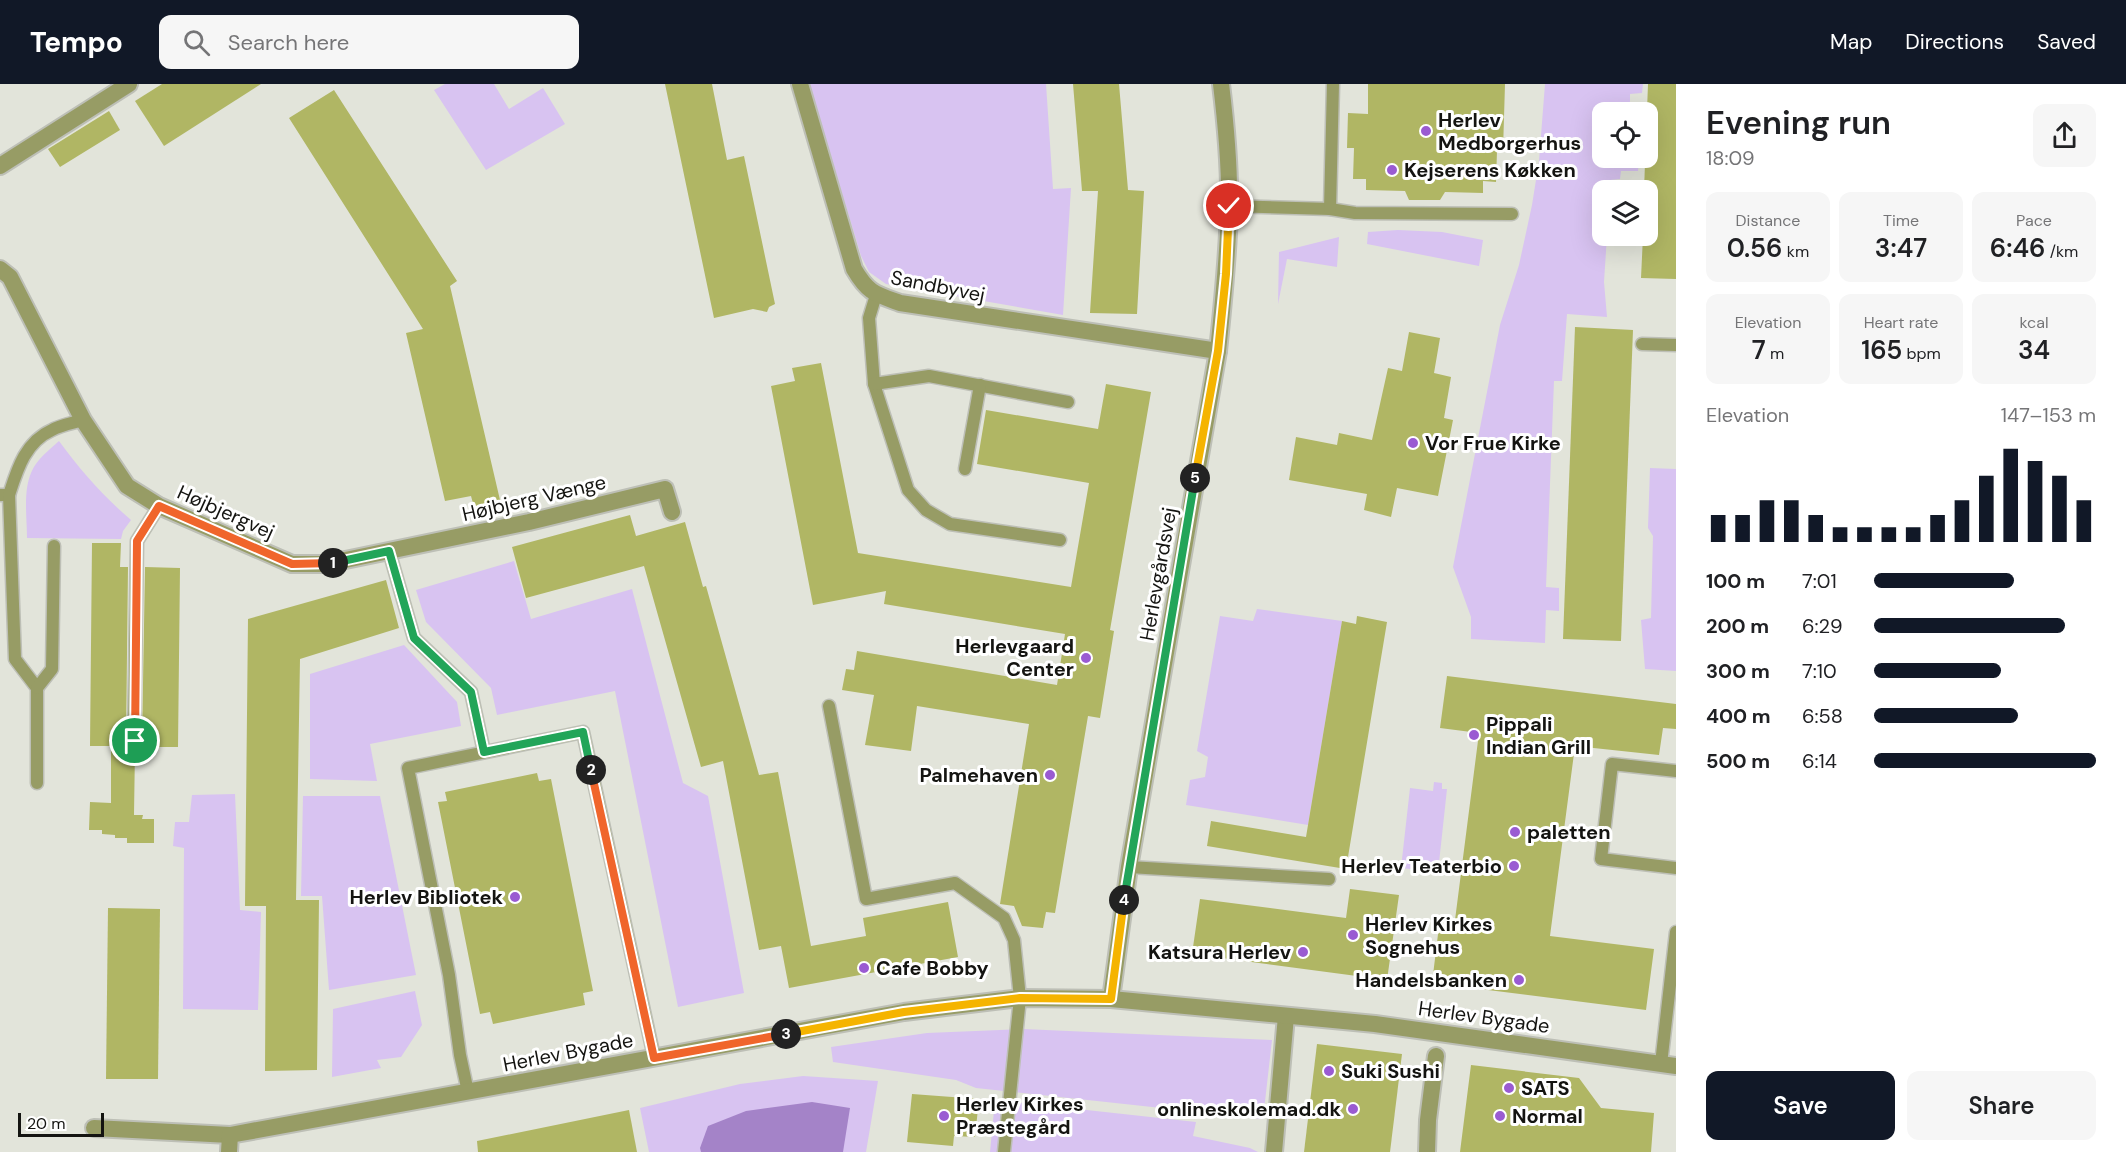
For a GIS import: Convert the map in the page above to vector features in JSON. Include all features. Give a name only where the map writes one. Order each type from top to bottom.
[{"type":"street","points":[[0,166],[129,84]]},
{"type":"street","name":"Sandbyvej","points":[[800,84],[854,269],[864,285],[876,295],[900,303],[1218,351]]},
{"type":"street","name":"Herlevgårdsvej","points":[[1111,999],[1129,867],[1218,351],[1226,274],[1229,206],[1226,126],[1221,84]]},
{"type":"street","name":"Højbjergvej","points":[[0,269],[10,277],[83,420],[127,486],[159,506],[292,564],[326,564],[389,551]]},
{"type":"street","name":"Højbjerg Vænge","points":[[389,551],[529,522],[665,489],[672,512]]},
{"type":"street","name":"Herlev Bygade","points":[[94,1128],[230,1135],[904,1012],[1020,998],[1111,999],[1411,1028],[1668,1065]]},
{"type":"street","points":[[1274,1152],[1286,1016]]},
{"type":"street","points":[[1427,1152],[1428,1120],[1436,1056]]},
{"type":"street","points":[[229,1152],[230,1135]]},
{"type":"lane","points":[[1330,209],[1334,84]]},
{"type":"lane","points":[[1229,206],[1330,209],[1356,213],[1512,214]]},
{"type":"lane","points":[[876,295],[869,318],[874,384],[908,490],[926,510],[950,524],[1059,540]]},
{"type":"lane","points":[[1642,344],[1676,345]]},
{"type":"lane","points":[[874,384],[929,376],[1068,402]]},
{"type":"lane","points":[[965,469],[980,385]]},
{"type":"lane","points":[[37,783],[37,688],[15,659],[5,495],[20,461],[33,444],[51,430],[83,420]]},
{"type":"lane","points":[[135,741],[137,541],[159,506]]},
{"type":"lane","points":[[37,688],[52,669],[54,546]]},
{"type":"lane","points":[[389,551],[414,638],[471,692],[484,752]]},
{"type":"lane","points":[[829,706],[867,899],[955,883],[1004,918],[1014,940],[1020,998],[1004,1152]]},
{"type":"lane","points":[[468,1092],[460,1055],[449,975],[408,768],[583,732],[654,1058]]},
{"type":"lane","points":[[1676,771],[1612,764],[1601,859],[1676,868]]},
{"type":"lane","points":[[1129,867],[1329,879]]},
{"type":"lane","points":[[1668,1065],[1676,932]]},
{"type":"shaded area","points":[[445,84],[494,84],[509,109],[543,88],[565,124],[486,170],[434,90]]},
{"type":"shaded area","points":[[809,84],[1046,84],[1053,189],[1071,188],[1063,315],[886,284],[869,272],[861,256]]},
{"type":"shaded area","points":[[1545,84],[1643,84],[1642,93],[1630,94],[1630,102],[1592,102],[1592,168],[1638,168],[1638,171],[1621,171],[1620,179],[1592,180],[1592,246],[1606,246],[1604,282],[1607,317],[1567,314],[1562,381],[1554,381],[1546,587],[1559,588],[1559,611],[1546,610],[1545,643],[1471,639],[1471,617],[1453,567],[1500,325],[1519,265],[1539,161]]},
{"type":"shaded area","points":[[1398,230],[1442,232],[1483,240],[1479,266],[1367,244],[1368,232]]},
{"type":"shaded area","points":[[1339,237],[1337,267],[1287,259],[1278,304],[1279,252]]},
{"type":"shaded area","points":[[59,441],[93,483],[131,520],[123,531],[121,539],[27,538],[26,497],[31,473],[43,456]]},
{"type":"shaded area","points":[[1650,468],[1676,469],[1676,671],[1645,669],[1641,620],[1651,618],[1653,536],[1648,528]]},
{"type":"shaded area","points":[[514,561],[531,619],[632,589],[683,783],[708,796],[744,993],[678,1007],[615,691],[497,715],[491,688],[426,622],[416,590]]},
{"type":"shaded area","points":[[1257,609],[1342,621],[1308,825],[1186,805],[1190,780],[1205,777],[1208,757],[1197,751],[1220,616],[1253,621]]},
{"type":"shaded area","points":[[404,645],[457,702],[461,726],[370,744],[377,781],[310,779],[310,674]]},
{"type":"shaded area","points":[[1434,782],[1442,783],[1442,789],[1447,789],[1438,872],[1401,868],[1410,788],[1433,791]]},
{"type":"shaded area","points":[[235,794],[240,910],[261,912],[258,1010],[183,1009],[184,848],[173,846],[175,822],[189,822],[192,795]]},
{"type":"shaded area","points":[[303,796],[380,796],[416,975],[329,990],[322,896],[301,896]]},
{"type":"shaded area","points":[[415,991],[422,1025],[401,1057],[377,1060],[381,1068],[332,1077],[333,1009]]},
{"type":"shaded area","points":[[1023,1029],[1272,1040],[1263,1119],[976,1088],[956,1080],[833,1062],[831,1047],[927,1033]]},
{"type":"shaded area","points":[[803,1076],[878,1081],[866,1152],[649,1152],[640,1108],[740,1084]]},
{"type":"shaded area","points":[[995,1100],[1196,1122],[1193,1136],[1250,1148],[1258,1152],[990,1152]]},
{"type":"shaded area","points":[[812,1102],[850,1108],[843,1152],[701,1152],[700,1148],[708,1126],[746,1111]]},
{"type":"building","points":[[162,84],[261,84],[164,146],[135,101]]},
{"type":"building","points":[[665,84],[712,84],[727,160],[744,156],[775,304],[769,307],[767,312],[753,309],[714,318]]},
{"type":"building","points":[[1073,84],[1119,84],[1128,190],[1144,191],[1137,314],[1090,313],[1098,191],[1082,191]]},
{"type":"building","name":"Herlev Medborgerhus","points":[[1368,84],[1505,84],[1503,151],[1497,151],[1496,182],[1483,181],[1483,193],[1445,192],[1440,200],[1409,200],[1405,191],[1366,190],[1366,179],[1353,179],[1354,148],[1347,148],[1348,113],[1368,114]]},
{"type":"building","points":[[1648,84],[1676,84],[1676,279],[1641,278],[1643,246],[1658,246],[1658,180],[1644,180],[1645,168],[1658,168],[1658,102],[1647,102]]},
{"type":"building","points":[[334,90],[457,281],[450,286],[500,500],[474,507],[471,496],[445,501],[406,333],[423,329],[289,118]]},
{"type":"building","points":[[109,111],[120,130],[60,167],[48,149]]},
{"type":"building","points":[[1575,327],[1633,330],[1621,641],[1563,639]]},
{"type":"building","name":"Vor Frue Kirke","points":[[1409,332],[1440,338],[1434,373],[1451,377],[1444,418],[1453,420],[1438,496],[1397,488],[1391,517],[1364,510],[1367,494],[1289,480],[1296,437],[1337,445],[1339,433],[1372,440],[1388,368],[1402,371]]},
{"type":"building","points":[[821,363],[858,553],[1071,587],[1089,483],[977,464],[986,410],[1098,429],[1106,384],[1151,392],[1110,630],[1114,631],[1100,718],[1088,716],[1055,913],[1046,912],[1043,928],[1022,926],[1014,906],[1000,904],[1029,724],[917,706],[911,751],[865,745],[874,695],[842,690],[846,669],[854,670],[857,651],[1057,685],[1065,634],[884,604],[886,591],[813,605],[771,386],[795,381],[792,368]]},
{"type":"building","points":[[630,515],[636,536],[685,522],[703,587],[706,586],[759,775],[778,772],[811,946],[866,936],[863,918],[948,902],[958,957],[789,988],[781,946],[759,950],[723,761],[701,767],[644,566],[526,598],[512,547]]},
{"type":"building","points":[[92,543],[121,543],[120,567],[128,567],[126,741],[129,748],[135,749],[134,815],[143,815],[142,819],[154,819],[154,843],[127,843],[127,838],[115,838],[115,835],[102,834],[102,830],[89,830],[90,802],[111,803],[111,746],[90,746]]},
{"type":"building","points":[[145,567],[180,568],[178,747],[139,747],[142,741]]},
{"type":"building","points":[[386,580],[399,628],[300,659],[296,900],[319,900],[317,1070],[265,1071],[266,906],[245,906],[248,619]]},
{"type":"building","points":[[1357,616],[1387,622],[1346,869],[1207,846],[1211,821],[1306,837],[1342,621],[1356,624]]},
{"type":"building","name":"paletten","points":[[1447,676],[1676,704],[1676,729],[1663,728],[1659,755],[1575,746],[1550,936],[1654,949],[1646,1010],[1432,983],[1440,918],[1455,920],[1479,733],[1440,728]]},
{"type":"building","name":"Herlev Bibliotek","points":[[537,773],[539,781],[551,779],[593,991],[583,993],[585,1005],[493,1024],[490,1012],[480,1014],[438,802],[447,801],[445,792]]},
{"type":"building","points":[[1350,889],[1399,895],[1387,980],[1192,954],[1200,899],[1346,918]]},
{"type":"building","points":[[108,908],[160,909],[158,1079],[106,1079]]},
{"type":"building","points":[[1317,1044],[1402,1054],[1390,1152],[1304,1152]]},
{"type":"building","points":[[1471,1065],[1579,1078],[1601,1108],[1654,1113],[1651,1152],[1460,1152]]},
{"type":"building","name":"Herlev Kirkes Præstegård","points":[[912,1094],[979,1099],[975,1137],[954,1136],[953,1146],[907,1142]]},
{"type":"building","points":[[629,1110],[637,1152],[478,1152],[477,1141]]},
{"type":"place","name":"Herlev Medborgerhus","points":[[1426,131]]},
{"type":"place","name":"Kejserens Køkken","points":[[1392,170]]},
{"type":"place","name":"Vor Frue Kirke","points":[[1413,443]]},
{"type":"place","name":"Herlevgaard Center","points":[[1086,658]]},
{"type":"place","name":"Pippali Indian Grill","points":[[1474,735]]},
{"type":"place","name":"Palmehaven","points":[[1050,775]]},
{"type":"place","name":"paletten","points":[[1515,832]]},
{"type":"place","name":"Herlev Teaterbio","points":[[1514,866]]},
{"type":"place","name":"Herlev Bibliotek","points":[[515,897]]},
{"type":"place","name":"Herlev Kirkes Sognehus","points":[[1353,935]]},
{"type":"place","name":"Katsura Herlev","points":[[1303,952]]},
{"type":"place","name":"Cafe Bobby","points":[[864,968]]},
{"type":"place","name":"Handelsbanken","points":[[1519,980]]},
{"type":"place","name":"Suki Sushi","points":[[1329,1071]]},
{"type":"place","name":"SATS","points":[[1509,1088]]},
{"type":"place","name":"onlineskolemad.dk","points":[[1353,1109]]},
{"type":"place","name":"Herlev Kirkes Præstegård","points":[[944,1116]]},
{"type":"place","name":"Normal","points":[[1500,1116]]},
{"type":"route","points":[[135,741],[137,541],[159,506],[292,564],[326,564],[389,551],[414,638],[471,692],[484,752],[583,732],[654,1058],[904,1012],[1020,998],[1111,999],[1129,867],[1218,351],[1226,274],[1229,206]]}]
